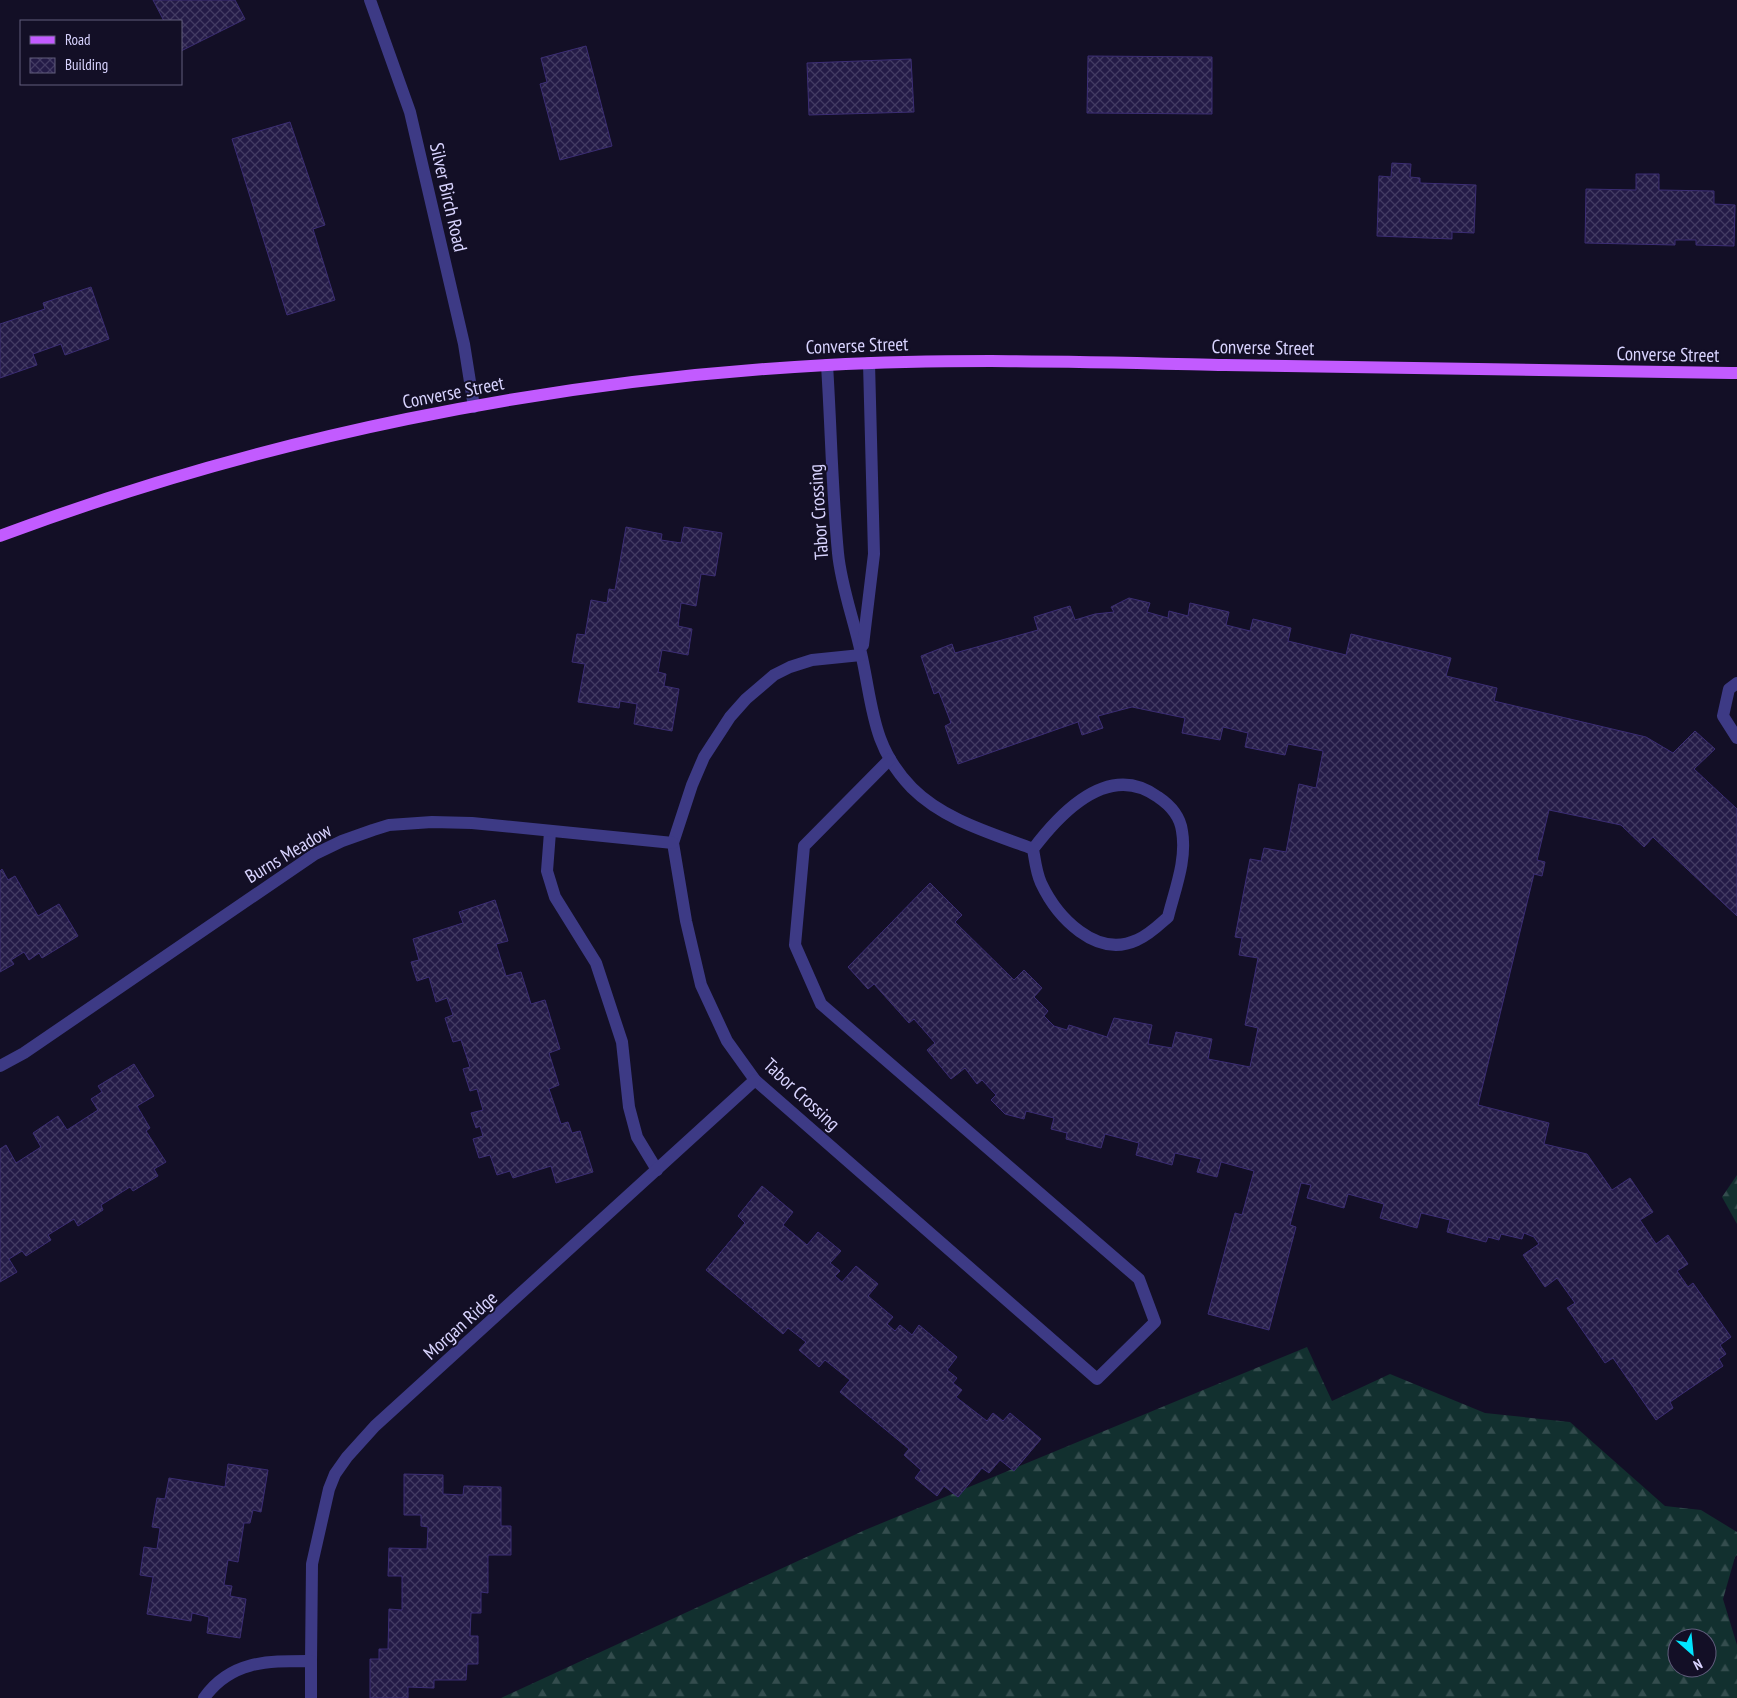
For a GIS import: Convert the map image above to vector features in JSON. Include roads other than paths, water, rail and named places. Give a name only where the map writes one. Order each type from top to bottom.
[{"type":"main road","name":"Converse Street","points":[[0,536],[79,507],[242,458],[474,407],[644,381],[827,365],[1016,361],[1737,373]]},
{"type":"street","name":"Silver Birch Road","points":[[370,0],[410,112],[464,344],[474,407]]},
{"type":"street","points":[[869,363],[874,554],[861,655],[871,714],[881,742],[912,788],[937,807],[977,828],[1033,849]]},
{"type":"street","name":"Tabor Crossing","points":[[827,365],[838,555],[861,655],[812,660],[790,667],[774,676],[746,698],[730,717],[704,757],[692,785],[673,843],[686,921],[701,984],[727,1041],[755,1080],[1097,1379],[1155,1322],[1139,1280],[821,1004],[795,945],[804,846],[890,758]]},
{"type":"street","points":[[1737,683],[1729,689],[1723,716],[1737,738]]},
{"type":"street","points":[[1132,785],[1150,791],[1167,803],[1178,818],[1182,830],[1183,856],[1168,917],[1136,941],[1105,944],[1091,940],[1075,927],[1048,895],[1037,872],[1033,849],[1059,816],[1075,803],[1093,793],[1114,786],[1132,785]]},
{"type":"street","name":"Burns Meadow","points":[[0,1066],[24,1053],[308,859],[342,841],[389,826],[424,822],[472,823],[673,843]]},
{"type":"street","points":[[550,832],[547,872],[555,897],[596,963],[622,1042],[629,1107],[637,1138],[657,1170]]},
{"type":"street","name":"Morgan Ridge","points":[[311,1698],[312,1564],[329,1489],[347,1457],[375,1426],[755,1080]]},
{"type":"street","points":[[204,1698],[224,1676],[234,1670],[275,1661],[311,1661]]}]
